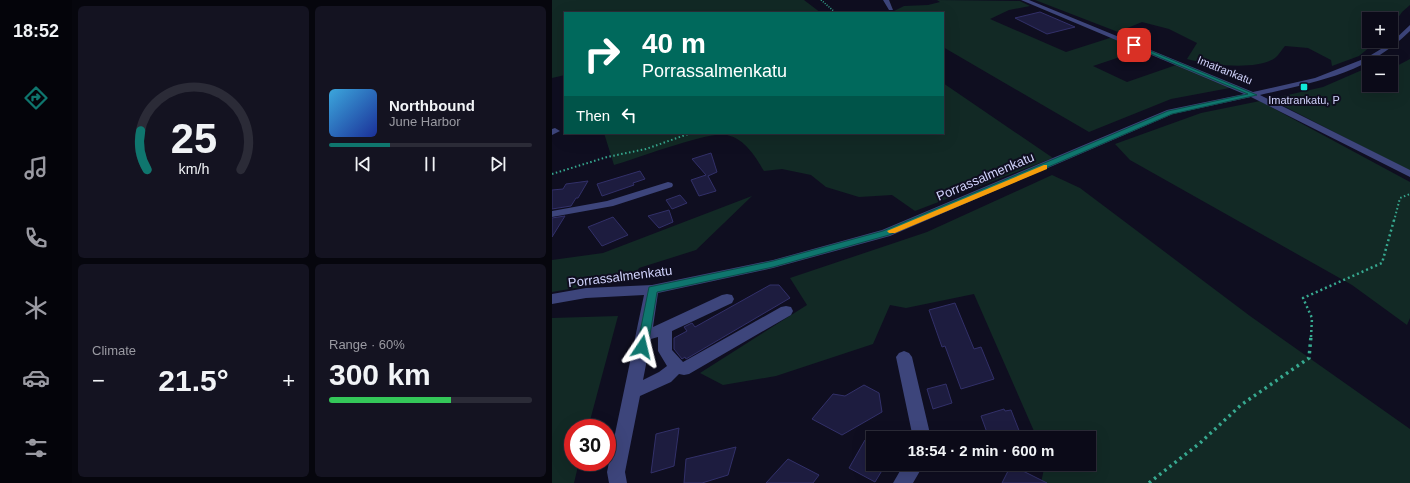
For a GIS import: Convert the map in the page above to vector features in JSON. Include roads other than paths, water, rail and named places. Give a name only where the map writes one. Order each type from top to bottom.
[{"type":"street","points":[[886,0],[891,9]]},
{"type":"street","name":"Imatrankatu","points":[[1024,0],[1254,95],[1410,174]]},
{"type":"street","name":"Porrassalmenkatu","points":[[552,299],[586,293],[652,290],[773,264],[886,233],[1170,112],[1254,95],[1317,80],[1369,60],[1393,44],[1410,27]]},
{"type":"street","points":[[552,214],[609,204],[668,185]]},
{"type":"street","points":[[618,483],[616,472],[652,290]]},
{"type":"street","points":[[644,336],[665,328],[726,299]]},
{"type":"street","points":[[665,328],[664,351],[676,366],[684,370],[786,311]]},
{"type":"street","points":[[904,357],[920,431]]},
{"type":"street","points":[[633,392],[665,377],[676,366]]},
{"type":"street","points":[[902,483],[910,471]]},
{"type":"place","name":"Imatrankatu, P","points":[[1304,87]]}]
